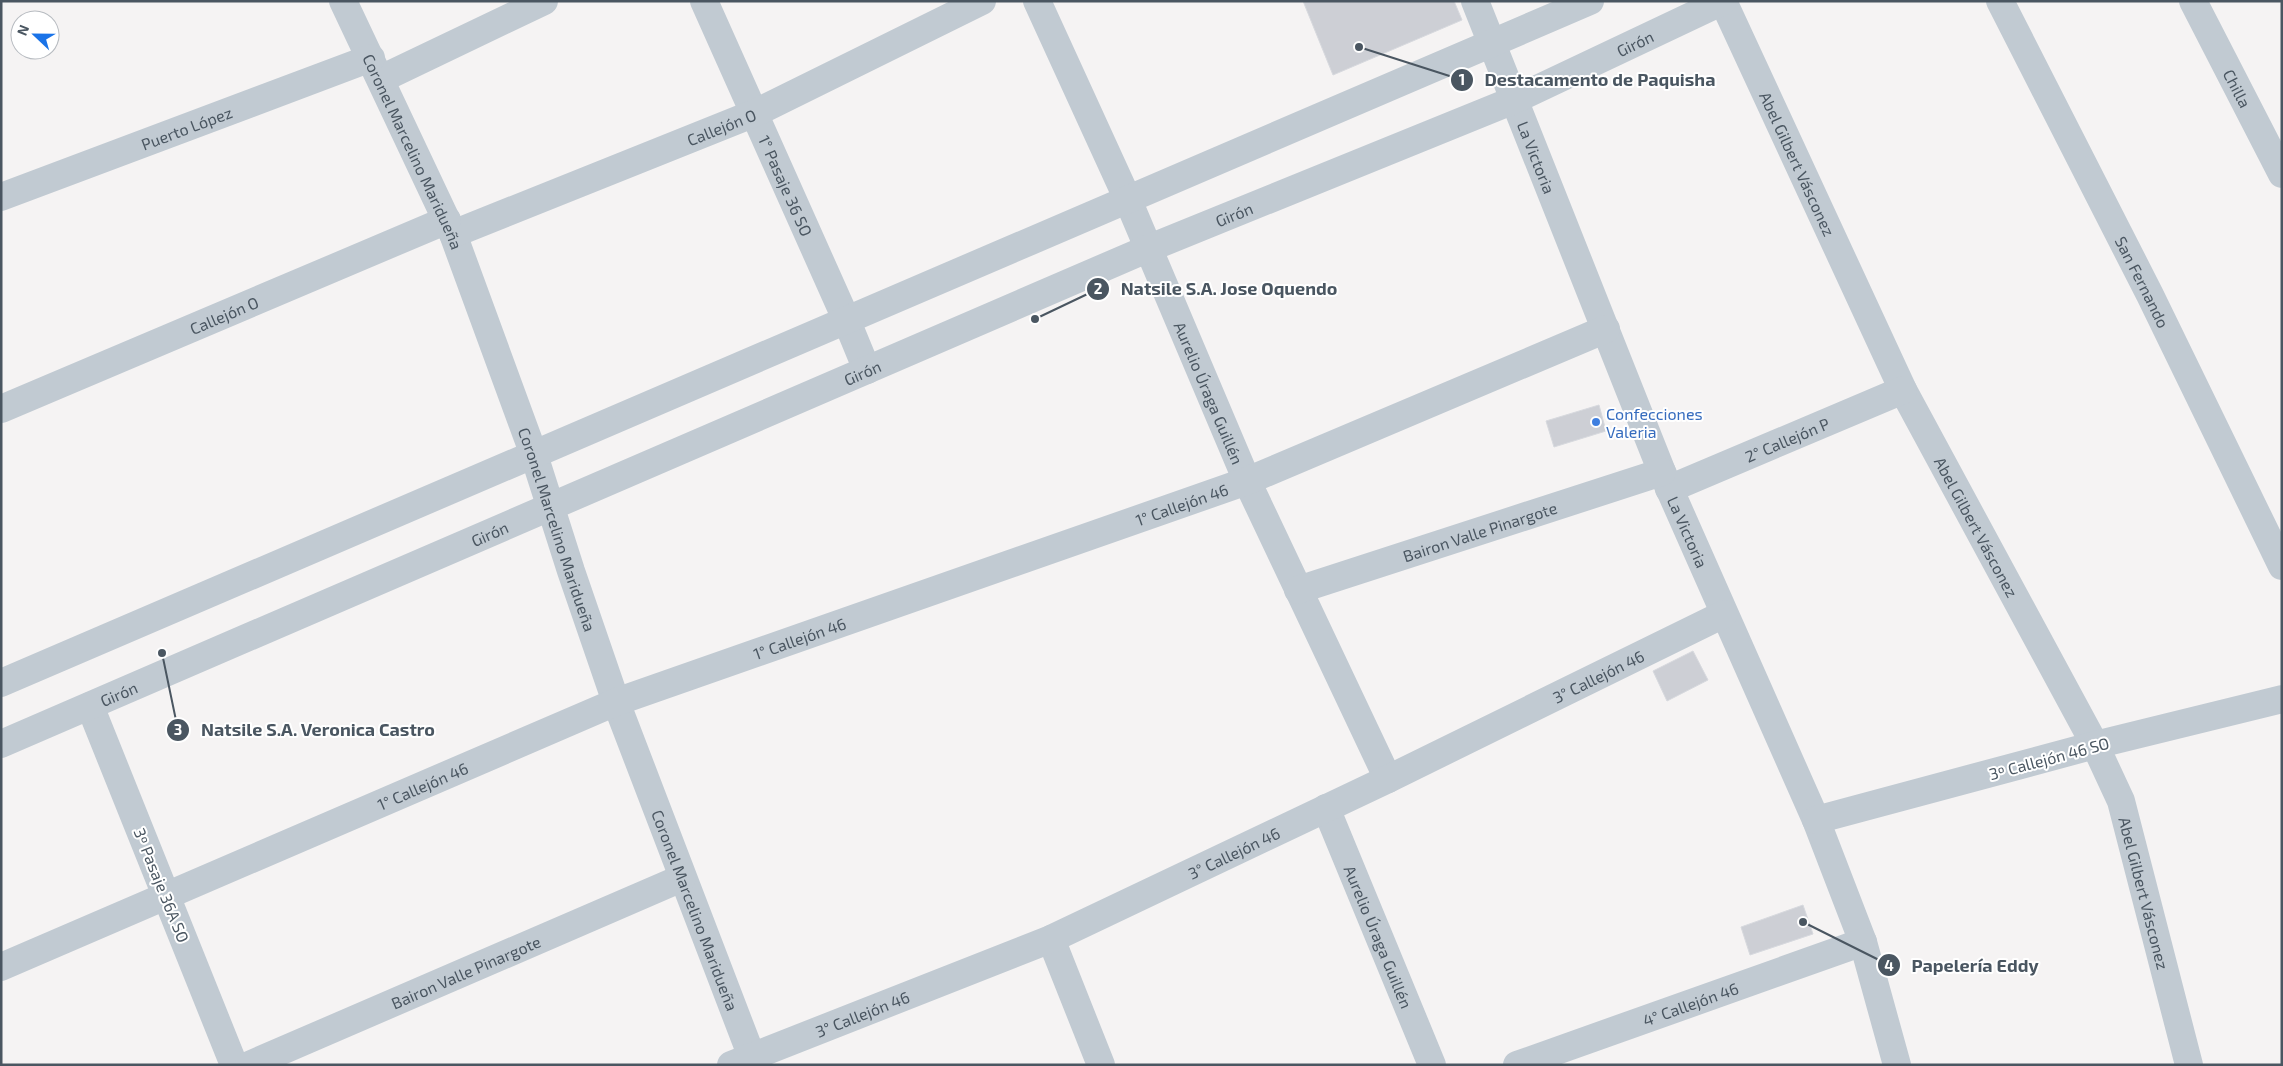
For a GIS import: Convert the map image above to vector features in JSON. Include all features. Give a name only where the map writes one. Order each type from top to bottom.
[{"type":"street","name":"Coronel Marcelino Maridueña","points":[[344,1],[450,227],[534,455],[550,508],[616,702],[682,878],[746,1062]]},
{"type":"street","name":"Puerto López","points":[[1,197],[376,68],[544,1]]},
{"type":"street","name":"1° Pasaje 36 SO","points":[[704,1],[755,112],[867,370]]},
{"type":"street","name":"Callejón O","points":[[1,409],[450,227],[755,112],[982,1]]},
{"type":"street","name":"Aurelio Úraga Guillén","points":[[1037,1],[1128,200],[1147,250],[1247,481],[1388,779]]},
{"type":"street","name":"La Victoria","points":[[1475,1],[1665,481],[1816,820],[1863,942],[1897,1065]]},
{"type":"street","points":[[1,683],[1590,1]]},
{"type":"street","name":"Girón","points":[[1,744],[1147,250],[1514,100],[1723,1]]},
{"type":"street","name":"Abel Gilbert Vásconez","points":[[1723,1],[1903,390],[2095,745],[2121,801],[2189,1065]]},
{"type":"street","name":"San Fernando","points":[[2000,1],[2155,304],[2282,566]]},
{"type":"street","name":"Chilla","points":[[2193,1],[2282,174]]},
{"type":"street","name":"1° Callejón 46","points":[[1,968],[616,702],[1247,481],[1606,329]]},
{"type":"street","name":"2° Callejón P","points":[[1665,481],[1903,390]]},
{"type":"street","name":"Bairon Valle Pinargote","points":[[1298,590],[1665,481]]},
{"type":"street","name":"3° Callejón 46","points":[[746,1062],[1052,939],[1388,779],[1724,614]]},
{"type":"street","name":"3º Callejón 46 SO","points":[[1816,820],[2095,745],[2282,698]]},
{"type":"street","name":"3º Pasaje 36A SO","points":[[90,706],[234,1065]]},
{"type":"street","name":"Aurelio Úraga Guillén","points":[[1326,808],[1432,1065]]},
{"type":"street","name":"Bairon Valle Pinargote","points":[[249,1065],[682,878]]},
{"type":"street","points":[[1052,939],[1101,1065]]},
{"type":"street","name":"4° Callejón 46","points":[[1517,1065],[1863,942]]},
{"type":"building","points":[[1303,1],[1454,1],[1462,20],[1333,75]]},
{"type":"building","points":[[1599,405],[1606,431],[1554,447],[1546,421]]},
{"type":"building","points":[[1693,651],[1708,680],[1667,701],[1653,671]]},
{"type":"building","points":[[1803,905],[1813,934],[1750,955],[1741,927]]},
{"type":"place","name":"Destacamento de Paquisha","points":[[1359,47]]},
{"type":"place","name":"Natsile S.A. Jose Oquendo","points":[[1035,319]]},
{"type":"place","name":"Confecciones Valeria","points":[[1596,422]]},
{"type":"place","name":"Natsile S.A. Veronica Castro","points":[[162,653]]},
{"type":"place","name":"Papelería Eddy","points":[[1803,922]]}]
